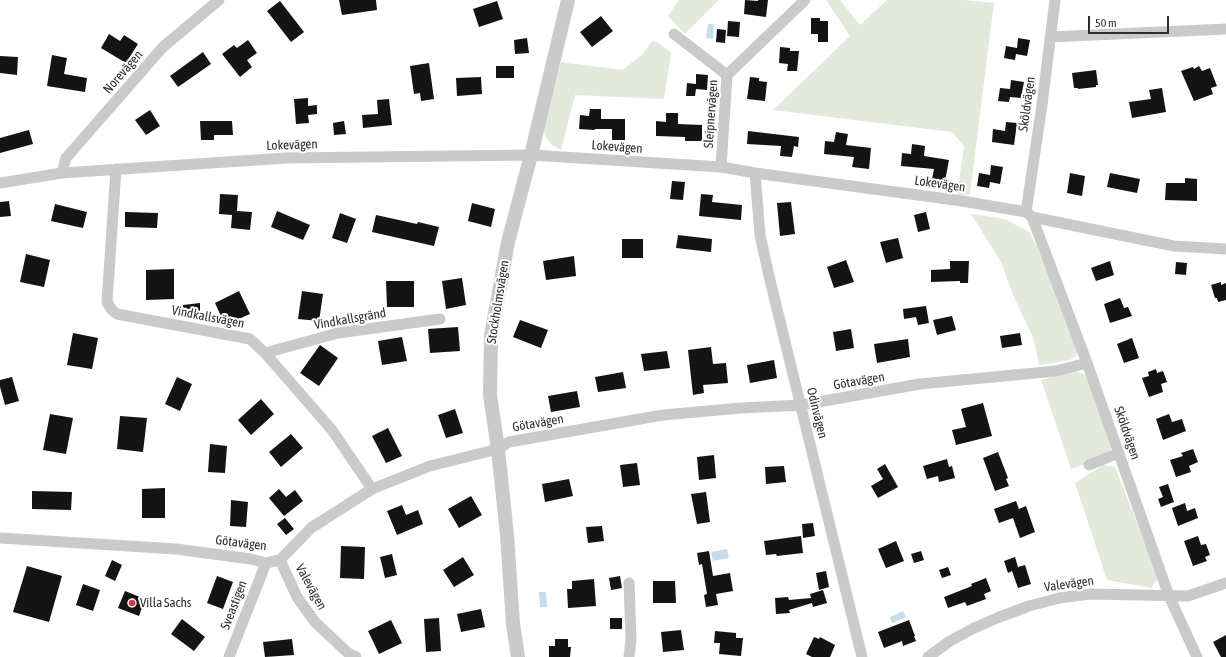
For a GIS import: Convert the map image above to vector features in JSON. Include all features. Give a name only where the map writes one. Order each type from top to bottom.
[{"type":"street","name":"Norevägen","points":[[62,173],[66,158],[163,47],[219,0]]},
{"type":"street","name":"Stockholmsvägen","points":[[518,657],[513,624],[507,535],[498,449],[490,395],[490,336],[508,242],[531,155],[568,0]]},
{"type":"street","name":"Sleipnervägen","points":[[721,167],[727,75],[805,0]]},
{"type":"street","name":"Sköldvägen","points":[[1055,0],[1029,214],[1087,363],[1169,596],[1197,657]]},
{"type":"street","points":[[1050,37],[1226,29]]},
{"type":"street","points":[[674,34],[727,75]]},
{"type":"street","name":"Lokevägen","points":[[0,183],[62,173],[286,158],[531,155],[721,167],[962,201],[1174,246],[1226,249]]},
{"type":"street","name":"Vindkallsvägen","points":[[116,169],[107,302],[112,310],[117,314],[250,339],[265,353],[332,430],[372,489]]},
{"type":"street","name":"Odinvägen","points":[[755,173],[760,235],[769,276],[862,657]]},
{"type":"street","name":"Vindkallsgränd","points":[[265,353],[338,333],[440,319]]},
{"type":"street","name":"Götavägen","points":[[0,538],[176,549],[251,559],[266,563],[280,560],[311,528],[372,489],[430,466],[498,449],[509,442],[663,415],[741,408],[801,405],[920,384],[1056,371],[1087,363]]},
{"type":"street","points":[[1089,465],[1119,453]]},
{"type":"street","name":"Valevägen","points":[[280,560],[297,597],[315,622],[348,653],[356,657]]},
{"type":"street","name":"Sveastigen","points":[[229,657],[266,563]]},
{"type":"street","points":[[629,583],[631,639],[629,657]]},
{"type":"street","name":"Valevägen","points":[[928,657],[950,642],[991,621],[1029,606],[1059,598],[1091,594],[1188,596],[1226,584]]},
{"type":"green space","points":[[679,0],[719,0],[685,34],[668,16]]},
{"type":"green space","points":[[826,0],[840,0],[860,25],[887,0],[963,0],[994,3],[970,194],[957,196],[964,146],[952,132],[773,110],[850,36]]},
{"type":"green space","points":[[652,41],[659,43],[671,53],[664,99],[575,95],[561,150],[552,145],[546,138],[543,129],[561,62],[622,70],[642,55]]},
{"type":"green space","points":[[971,214],[1005,219],[1029,232],[1036,245],[1078,347],[1076,356],[1070,360],[1039,365],[1034,340],[1013,295],[1001,262]]},
{"type":"green space","points":[[1075,371],[1089,376],[1111,450],[1106,456],[1071,469],[1041,380]]},
{"type":"green space","points":[[1103,465],[1115,467],[1157,574],[1157,580],[1151,588],[1107,580],[1075,483]]},
{"type":"water","points":[[708,24],[714,24],[713,39],[706,38]]},
{"type":"water","points":[[727,549],[729,558],[713,561],[711,552]]},
{"type":"water","points":[[539,592],[546,592],[547,607],[540,607]]},
{"type":"water","points":[[903,611],[906,617],[892,623],[890,617]]},
{"type":"building","points":[[339,0],[376,0],[377,10],[342,15]]},
{"type":"building","points":[[745,0],[768,0],[766,17],[744,14]]},
{"type":"building","points":[[280,1],[304,32],[291,42],[267,11]]},
{"type":"building","points":[[497,1],[503,19],[479,27],[473,9]]},
{"type":"building","points":[[601,16],[613,31],[592,47],[580,32]]},
{"type":"building","points":[[811,18],[820,18],[820,21],[828,21],[828,42],[818,42],[818,34],[811,34]]},
{"type":"building","points":[[728,21],[740,22],[739,37],[727,36]]},
{"type":"building","points":[[717,29],[726,30],[725,43],[716,42]]},
{"type":"building","points":[[109,34],[120,41],[124,35],[138,44],[126,63],[101,48]]},
{"type":"building","points":[[527,38],[529,53],[515,54],[514,40]]},
{"type":"building","points":[[1018,38],[1030,40],[1027,56],[1016,54],[1015,60],[1004,58],[1006,46],[1017,48]]},
{"type":"building","points":[[248,40],[257,53],[247,60],[252,67],[240,77],[222,54],[234,45],[237,48]]},
{"type":"building","points":[[780,47],[790,48],[790,51],[799,51],[797,71],[787,71],[788,64],[779,63]]},
{"type":"building","points":[[203,52],[211,64],[178,87],[170,76]]},
{"type":"building","points":[[52,55],[67,58],[64,74],[87,78],[85,92],[47,86]]},
{"type":"building","points":[[0,56],[18,57],[17,75],[0,73]]},
{"type":"building","points":[[429,63],[434,99],[421,101],[420,93],[414,94],[410,66]]},
{"type":"building","points":[[496,66],[514,66],[514,78],[496,78]]},
{"type":"building","points":[[1199,66],[1202,71],[1210,68],[1217,86],[1211,88],[1213,94],[1194,101],[1181,71],[1193,67],[1194,69]]},
{"type":"building","points":[[1096,70],[1098,85],[1096,85],[1096,87],[1074,88],[1072,73]]},
{"type":"building","points":[[696,74],[708,75],[707,90],[696,89],[695,96],[686,96],[687,83],[696,84]]},
{"type":"building","points":[[481,77],[482,94],[457,96],[456,78]]},
{"type":"building","points":[[750,77],[759,78],[759,81],[767,82],[765,101],[747,99]]},
{"type":"building","points":[[1011,80],[1024,82],[1021,98],[1010,97],[1009,102],[998,101],[1000,88],[1010,89]]},
{"type":"building","points":[[1162,88],[1166,112],[1132,118],[1129,102],[1151,99],[1149,90]]},
{"type":"building","points":[[308,98],[308,106],[317,105],[317,114],[308,115],[309,123],[296,124],[294,99]]},
{"type":"building","points":[[389,99],[392,125],[363,128],[362,115],[378,114],[377,100]]},
{"type":"building","points":[[590,109],[601,109],[601,119],[625,119],[625,140],[612,140],[612,129],[579,129],[580,115],[589,116]]},
{"type":"building","points":[[150,110],[160,126],[146,135],[135,120]]},
{"type":"building","points":[[666,113],[678,113],[678,124],[702,125],[702,141],[685,141],[685,137],[656,136],[656,121],[666,122]]},
{"type":"building","points":[[200,121],[232,121],[233,135],[214,135],[214,140],[201,140]]},
{"type":"building","points":[[344,121],[346,134],[334,135],[333,123]]},
{"type":"building","points":[[1006,122],[1017,123],[1014,145],[992,142],[993,129],[1005,131]]},
{"type":"building","points":[[29,130],[33,144],[0,153],[0,138]]},
{"type":"building","points":[[748,131],[799,137],[798,147],[794,146],[792,157],[780,156],[781,146],[747,144]]},
{"type":"building","points":[[836,132],[848,134],[846,145],[871,148],[869,169],[852,167],[854,157],[824,154],[825,141],[834,142]]},
{"type":"building","points":[[912,144],[925,146],[924,156],[949,160],[945,181],[932,179],[934,169],[901,166],[902,153],[911,154]]},
{"type":"building","points":[[991,165],[1003,167],[1000,184],[990,182],[989,188],[977,186],[979,173],[990,175]]},
{"type":"building","points":[[1070,173],[1085,176],[1082,196],[1067,193]]},
{"type":"building","points":[[1110,173],[1140,179],[1137,193],[1107,187]]},
{"type":"building","points":[[1185,178],[1197,179],[1197,201],[1165,200],[1166,183],[1185,183]]},
{"type":"building","points":[[672,181],[685,182],[683,200],[670,199]]},
{"type":"building","points":[[220,194],[238,195],[237,211],[252,212],[250,230],[231,228],[232,215],[219,214]]},
{"type":"building","points":[[701,194],[713,195],[712,202],[742,205],[741,220],[699,216]]},
{"type":"building","points":[[9,201],[11,216],[0,217],[0,202]]},
{"type":"building","points":[[791,202],[795,234],[780,236],[777,203]]},
{"type":"building","points":[[472,203],[495,209],[491,227],[468,221]]},
{"type":"building","points":[[55,204],[87,212],[83,228],[51,221]]},
{"type":"building","points":[[277,211],[310,225],[303,240],[271,227]]},
{"type":"building","points":[[125,212],[158,213],[157,228],[125,227]]},
{"type":"building","points":[[926,212],[930,229],[918,232],[914,215]]},
{"type":"building","points":[[340,213],[356,219],[347,243],[332,238]]},
{"type":"building","points":[[376,215],[439,227],[434,246],[372,232]]},
{"type":"building","points":[[678,235],[712,239],[711,252],[676,248]]},
{"type":"building","points":[[898,238],[903,258],[886,263],[880,242]]},
{"type":"building","points":[[622,239],[643,239],[643,258],[622,258]]},
{"type":"building","points":[[26,254],[50,260],[44,287],[20,282]]},
{"type":"building","points":[[574,256],[576,276],[546,280],[543,261]]},
{"type":"building","points":[[846,260],[854,282],[834,288],[827,267]]},
{"type":"building","points":[[950,261],[969,261],[968,283],[960,283],[960,281],[931,282],[931,270],[950,269]]},
{"type":"building","points":[[1110,261],[1114,275],[1096,281],[1091,268]]},
{"type":"building","points":[[1176,262],[1187,263],[1186,275],[1175,274]]},
{"type":"building","points":[[174,269],[174,299],[146,300],[146,270]]},
{"type":"building","points":[[462,278],[466,305],[446,309],[442,281]]},
{"type":"building","points":[[386,281],[414,281],[414,307],[387,307]]},
{"type":"building","points":[[1221,282],[1221,285],[1226,283],[1226,300],[1218,302],[1217,298],[1215,298],[1211,285]]},
{"type":"building","points":[[239,291],[250,314],[225,325],[215,303]]},
{"type":"building","points":[[302,291],[323,294],[319,321],[298,319]]},
{"type":"building","points":[[1120,298],[1124,308],[1128,307],[1132,316],[1110,323],[1104,304]]},
{"type":"building","points":[[200,303],[200,314],[184,315],[183,305]]},
{"type":"building","points":[[926,306],[929,323],[918,325],[916,317],[904,319],[903,309]]},
{"type":"building","points":[[952,316],[956,330],[937,335],[933,320]]},
{"type":"building","points":[[520,320],[548,330],[541,348],[513,337]]},
{"type":"building","points":[[458,327],[460,351],[430,353],[428,329]]},
{"type":"building","points":[[851,329],[854,348],[836,351],[833,332]]},
{"type":"building","points":[[73,333],[98,338],[92,369],[67,365]]},
{"type":"building","points":[[1020,333],[1022,345],[1002,348],[1000,336]]},
{"type":"building","points":[[402,337],[407,361],[382,365],[378,341]]},
{"type":"building","points":[[1132,338],[1139,358],[1124,363],[1117,344]]},
{"type":"building","points":[[908,339],[910,357],[877,363],[874,344]]},
{"type":"building","points":[[320,345],[338,358],[319,386],[300,373]]},
{"type":"building","points":[[711,347],[713,364],[726,363],[728,383],[703,385],[704,393],[693,395],[688,350]]},
{"type":"building","points":[[667,351],[670,368],[644,371],[641,354]]},
{"type":"building","points":[[774,360],[777,378],[750,383],[747,365]]},
{"type":"building","points":[[1156,369],[1157,373],[1163,371],[1167,382],[1161,384],[1163,392],[1149,397],[1142,378],[1149,376],[1148,372]]},
{"type":"building","points":[[623,372],[626,388],[598,392],[595,377]]},
{"type":"building","points":[[12,377],[19,401],[5,405],[0,387],[0,380]]},
{"type":"building","points":[[177,377],[192,384],[180,411],[165,404]]},
{"type":"building","points":[[577,391],[580,407],[551,412],[548,396]]},
{"type":"building","points":[[261,399],[274,414],[251,435],[238,420]]},
{"type":"building","points":[[983,403],[992,436],[956,445],[952,430],[966,427],[961,409]]},
{"type":"building","points":[[455,409],[463,433],[446,438],[438,415]]},
{"type":"building","points":[[50,414],[73,418],[66,454],[43,450]]},
{"type":"building","points":[[1169,414],[1172,422],[1182,419],[1186,431],[1163,440],[1156,419]]},
{"type":"building","points":[[120,416],[147,418],[143,452],[117,449]]},
{"type":"building","points":[[388,428],[402,456],[386,463],[372,436]]},
{"type":"building","points":[[291,434],[303,448],[281,467],[269,452]]},
{"type":"building","points":[[210,444],[227,446],[225,473],[208,472]]},
{"type":"building","points":[[1193,449],[1198,462],[1189,466],[1191,472],[1176,477],[1170,460],[1183,456],[1181,453]]},
{"type":"building","points":[[998,452],[1008,478],[1006,479],[1009,486],[995,491],[983,458]]},
{"type":"building","points":[[714,455],[716,478],[699,480],[697,457]]},
{"type":"building","points":[[947,459],[949,467],[952,466],[955,478],[939,482],[938,476],[927,479],[923,466]]},
{"type":"building","points":[[637,463],[640,485],[623,487],[620,465]]},
{"type":"building","points":[[885,464],[898,487],[878,498],[871,486],[883,479],[877,469]]},
{"type":"building","points":[[784,466],[786,482],[766,484],[765,467]]},
{"type":"building","points":[[569,479],[573,496],[545,502],[542,484]]},
{"type":"building","points":[[1168,484],[1174,502],[1161,507],[1158,499],[1163,497],[1159,487]]},
{"type":"building","points":[[165,488],[165,518],[142,518],[142,489]]},
{"type":"building","points":[[279,489],[286,497],[295,490],[303,501],[284,516],[269,498]]},
{"type":"building","points":[[32,491],[72,492],[71,510],[32,509]]},
{"type":"building","points":[[706,492],[710,522],[697,524],[691,494]]},
{"type":"building","points":[[471,496],[482,515],[459,528],[448,509]]},
{"type":"building","points":[[231,500],[248,502],[246,527],[230,526]]},
{"type":"building","points":[[1016,501],[1019,509],[1026,506],[1035,532],[1020,538],[1013,518],[999,523],[994,509]]},
{"type":"building","points":[[1185,503],[1187,511],[1195,508],[1198,518],[1178,526],[1172,508]]},
{"type":"building","points":[[402,505],[406,515],[418,510],[423,524],[397,535],[387,511]]},
{"type":"building","points":[[285,518],[294,529],[286,535],[277,524]]},
{"type":"building","points":[[813,523],[815,536],[803,538],[802,524]]},
{"type":"building","points":[[602,526],[604,541],[588,543],[586,527]]},
{"type":"building","points":[[801,536],[803,553],[777,556],[776,554],[766,555],[764,541]]},
{"type":"building","points":[[1198,536],[1201,545],[1206,544],[1210,555],[1205,557],[1207,561],[1193,566],[1184,541]]},
{"type":"building","points":[[896,541],[904,561],[886,568],[878,549]]},
{"type":"building","points":[[341,546],[365,547],[364,579],[340,578]]},
{"type":"building","points":[[709,551],[713,576],[730,573],[733,591],[716,594],[718,605],[706,607],[704,595],[707,594],[702,564],[699,565],[697,553]]},
{"type":"building","points":[[921,551],[924,560],[914,563],[911,554]]},
{"type":"building","points":[[392,554],[397,575],[385,578],[380,557]]},
{"type":"building","points":[[463,557],[474,575],[454,587],[443,570]]},
{"type":"building","points":[[1015,557],[1018,567],[1025,565],[1031,584],[1018,588],[1012,571],[1008,573],[1004,561]]},
{"type":"building","points":[[112,560],[122,565],[115,581],[105,576]]},
{"type":"building","points":[[27,566],[62,576],[49,622],[13,612]]},
{"type":"building","points":[[948,567],[951,575],[942,578],[939,570]]},
{"type":"building","points":[[826,571],[829,587],[819,590],[816,573]]},
{"type":"building","points":[[217,576],[233,582],[223,609],[207,603]]},
{"type":"building","points":[[620,576],[622,588],[611,590],[609,578]]},
{"type":"building","points":[[986,578],[991,591],[984,594],[986,599],[967,606],[965,602],[948,608],[944,597],[972,586],[971,584]]},
{"type":"building","points":[[594,579],[596,606],[568,608],[567,589],[572,589],[572,581]]},
{"type":"building","points":[[653,581],[675,581],[676,603],[653,603]]},
{"type":"building","points":[[83,584],[100,590],[93,611],[76,605]]},
{"type":"building","points":[[823,590],[827,603],[813,607],[812,603],[789,610],[790,613],[776,614],[775,598],[788,597],[789,600],[811,598],[810,594]]},
{"type":"building","name":"Villa Sachs","points":[[125,591],[145,599],[139,616],[118,608]]},
{"type":"building","points":[[481,609],[485,627],[461,632],[457,614]]},
{"type":"building","points":[[439,618],[441,651],[426,652],[424,619]]},
{"type":"building","points":[[610,618],[622,618],[622,629],[610,629]]},
{"type":"building","points":[[182,619],[205,637],[194,651],[171,634]]},
{"type":"building","points":[[391,620],[402,643],[379,654],[368,631]]},
{"type":"building","points":[[909,620],[916,641],[903,646],[902,641],[884,648],[878,632]]},
{"type":"building","points":[[681,630],[684,650],[663,652],[661,632]]},
{"type":"building","points":[[715,631],[736,633],[736,638],[743,638],[741,656],[719,654],[720,643],[714,643]]},
{"type":"building","points":[[1226,635],[1226,657],[1221,657],[1213,642]]},
{"type":"building","points":[[814,637],[819,639],[820,637],[835,645],[830,657],[812,657],[806,654]]},
{"type":"building","points":[[292,639],[294,655],[265,657],[263,642]]},
{"type":"building","points":[[555,639],[568,639],[568,647],[571,647],[570,657],[549,657],[549,646],[555,646]]},
{"type":"place","name":"Villa Sachs","points":[[132,603]]}]
